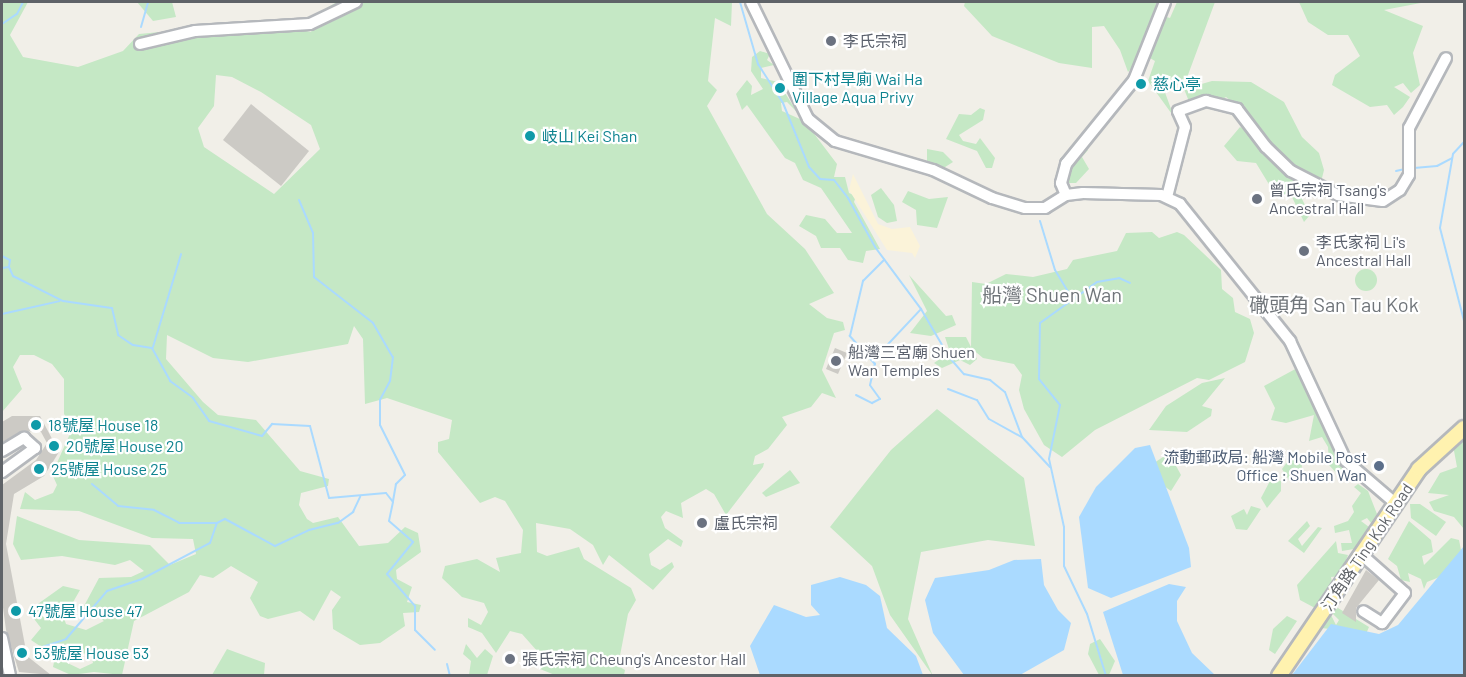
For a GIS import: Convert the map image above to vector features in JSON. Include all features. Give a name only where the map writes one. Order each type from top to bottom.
[{"type":"main road","name":"汀角路 Ting Kok Road","points":[[1279,675],[1395,503],[1428,459],[1464,428]]},
{"type":"street","points":[[140,44],[195,31],[310,24],[356,2]]},
{"type":"street","points":[[751,2],[808,119],[820,133],[1025,208],[1045,208],[1066,195],[1167,197],[1190,214],[1290,341],[1346,461],[1395,503]]},
{"type":"street","points":[[1066,195],[1061,183],[1066,164],[1134,80],[1165,2]]},
{"type":"street","points":[[1167,197],[1185,127],[1178,111],[1192,102],[1230,103],[1273,156],[1338,195],[1383,201],[1400,190],[1411,168],[1409,128],[1446,58]]},
{"type":"street","points":[[2,451],[24,438],[35,445],[33,454],[2,472]]},
{"type":"street","points":[[1362,555],[1405,592],[1382,623],[1363,611]]},
{"type":"street","points":[[2,638],[10,675]]},
{"type":"green space","points":[[2,2],[28,2],[10,35],[23,57],[78,67],[123,51],[139,34],[266,22],[311,32],[323,10],[337,2],[732,2],[731,26],[715,18],[708,81],[717,90],[707,106],[767,214],[805,249],[834,293],[809,304],[827,318],[843,322],[845,330],[834,333],[822,370],[836,398],[822,393],[811,407],[782,417],[787,425],[768,449],[755,456],[753,465],[764,463],[763,467],[726,515],[714,494],[706,489],[681,503],[683,518],[666,511],[661,517],[665,528],[683,541],[681,547],[668,539],[649,554],[651,565],[660,570],[672,562],[674,567],[653,590],[609,555],[603,565],[593,545],[570,529],[536,523],[537,552],[547,556],[579,547],[584,559],[631,588],[636,600],[628,614],[618,666],[625,670],[624,675],[555,675],[540,669],[538,652],[522,634],[510,631],[496,653],[482,633],[468,627],[468,618],[481,625],[488,612],[484,603],[462,597],[442,578],[445,566],[477,559],[500,572],[496,558],[521,553],[523,530],[505,501],[495,497],[480,503],[438,452],[438,442],[449,439],[452,420],[387,398],[365,404],[363,339],[354,326],[348,344],[248,362],[213,358],[167,335],[166,359],[203,402],[218,415],[256,420],[300,471],[329,479],[328,486],[301,493],[299,505],[307,519],[313,523],[338,517],[359,546],[388,543],[405,527],[418,533],[421,552],[396,570],[397,579],[412,587],[407,602],[421,605],[419,612],[403,613],[405,626],[380,643],[360,645],[333,629],[332,610],[341,597],[331,590],[314,621],[300,611],[268,619],[260,616],[250,598],[258,582],[231,566],[213,578],[200,575],[189,592],[134,621],[122,675],[94,672],[71,675],[53,667],[55,657],[80,669],[93,663],[91,654],[46,650],[31,640],[41,628],[28,611],[63,586],[80,590],[64,618],[66,624],[86,630],[104,621],[84,606],[99,578],[131,577],[144,571],[130,560],[115,565],[62,556],[21,560],[13,544],[17,516],[79,540],[150,545],[170,565],[196,554],[193,539],[152,538],[79,511],[20,509],[25,492],[35,500],[53,493],[57,485],[52,474],[73,427],[64,414],[64,379],[52,364],[34,355],[20,355],[13,367],[22,389],[2,412]],"holes":[[[216,75],[232,77],[261,92],[311,125],[320,149],[274,194],[204,147],[198,128],[214,106]]]},
{"type":"green space","points":[[137,2],[172,2],[176,17],[153,21]]},
{"type":"green space","points":[[965,2],[1158,2],[1153,13],[1170,18],[1177,2],[1215,2],[1185,83],[1163,87],[1174,117],[1148,81],[1155,61],[1143,54],[1128,72],[1120,50],[1104,26],[1092,27],[1092,68],[1059,63],[992,36],[964,6]]},
{"type":"green space","points":[[1299,2],[1426,2],[1384,10],[1423,26],[1413,53],[1420,85],[1411,93],[1403,83],[1394,87],[1410,97],[1403,107],[1394,115],[1387,105],[1370,107],[1332,85],[1335,75],[1360,56],[1348,35],[1328,35],[1308,22]]},
{"type":"green space","points":[[760,51],[770,54],[767,60],[774,65],[761,68],[761,78],[778,82],[797,112],[787,102],[781,103],[782,111],[802,120],[812,131],[837,164],[834,177],[845,177],[849,193],[856,196],[854,202],[880,249],[866,251],[863,263],[848,260],[840,248],[821,248],[816,236],[799,226],[806,215],[825,219],[837,233],[852,233],[821,188],[803,180],[795,163],[785,158],[747,105],[742,110],[736,94],[747,80],[752,86],[751,95],[763,89],[751,71],[752,57]]},
{"type":"green space","points":[[1212,81],[1251,82],[1284,102],[1302,137],[1319,153],[1324,170],[1320,186],[1304,187],[1302,199],[1310,215],[1304,222],[1292,197],[1273,191],[1256,163],[1237,161],[1224,146],[1240,127],[1247,131],[1259,128],[1246,113],[1226,97],[1209,108],[1192,109],[1184,89]]},
{"type":"green space","points":[[980,108],[985,110],[983,120],[959,135],[963,141],[976,144],[980,138],[995,158],[992,168],[986,168],[977,151],[946,139],[959,114],[971,115]]},
{"type":"green space","points":[[1078,145],[1088,150],[1082,157],[1089,169],[1076,183],[1066,183],[1069,155]]},
{"type":"green space","points":[[927,149],[943,152],[953,162],[942,169],[927,166]]},
{"type":"green space","points":[[881,188],[894,205],[897,221],[887,223],[878,217],[871,195]]},
{"type":"green space","points":[[908,191],[929,199],[948,197],[937,228],[917,225],[916,210],[902,202]]},
{"type":"green space","points":[[1152,232],[1159,238],[1177,232],[1184,235],[1221,270],[1222,289],[1233,298],[1235,312],[1250,319],[1254,333],[1245,362],[1209,380],[1197,378],[1095,430],[1062,457],[1044,445],[1024,409],[1019,390],[1022,375],[1014,364],[983,358],[971,348],[972,282],[986,284],[1006,274],[1033,277],[1067,269],[1073,260],[1117,251],[1126,233]]},
{"type":"green space","points":[[1366,269],[1374,272],[1377,280],[1374,288],[1366,291],[1358,288],[1355,280],[1358,272]]},
{"type":"green space","points":[[909,275],[946,316],[952,315],[956,325],[931,336],[910,333],[927,311]]},
{"type":"green space","points":[[945,337],[966,337],[977,359],[970,365],[960,360],[942,368],[934,363],[950,352]]},
{"type":"green space","points":[[1299,367],[1326,434],[1351,461],[1348,473],[1340,477],[1329,465],[1328,447],[1322,437],[1309,441],[1314,415],[1286,423],[1271,420],[1275,408],[1264,386]]},
{"type":"green space","points":[[1225,378],[1202,406],[1212,409],[1211,416],[1187,432],[1149,430],[1166,406],[1202,383]]},
{"type":"green space","points":[[937,409],[1024,478],[1035,546],[988,540],[921,552],[908,619],[933,676],[890,615],[872,566],[830,527],[891,450]]},
{"type":"green space","points":[[1464,431],[1464,529],[1454,517],[1434,511],[1429,502],[1449,495],[1428,493],[1440,473],[1457,467],[1452,440]]},
{"type":"green space","points":[[1169,453],[1181,475],[1171,491],[1157,481],[1151,465]]},
{"type":"green space","points":[[1294,453],[1301,456],[1302,469],[1289,480],[1282,469]]},
{"type":"green space","points":[[790,470],[800,483],[766,497],[762,493]]},
{"type":"green space","points":[[1271,479],[1281,481],[1281,491],[1267,508],[1261,498]]},
{"type":"green space","points":[[1358,484],[1368,491],[1377,514],[1371,523],[1367,518],[1361,521],[1369,527],[1354,549],[1342,551],[1341,543],[1352,543],[1349,530],[1335,533],[1334,526],[1348,521],[1354,512],[1352,506],[1361,493],[1354,487]]},
{"type":"green space","points":[[1410,504],[1420,504],[1446,522],[1436,536],[1411,518]]},
{"type":"green space","points":[[1251,506],[1261,509],[1247,530],[1236,529],[1231,516],[1244,509],[1247,515]]},
{"type":"green space","points":[[1307,521],[1310,526],[1298,539],[1302,546],[1318,527],[1322,528],[1304,553],[1288,541]]},
{"type":"green space","points":[[1409,521],[1431,540],[1433,552],[1422,556],[1424,565],[1451,538],[1459,540],[1461,550],[1464,546],[1438,582],[1442,576],[1427,582],[1424,589],[1421,579],[1408,573],[1410,582],[1401,580],[1397,566],[1388,559]]},
{"type":"green space","points":[[1336,541],[1338,553],[1348,555],[1340,576],[1331,577],[1333,586],[1315,608],[1300,600],[1297,585]]},
{"type":"green space","points":[[1338,608],[1369,627],[1366,634],[1322,628],[1331,615],[1336,625],[1339,620],[1330,611]]},
{"type":"green space","points":[[1287,616],[1297,621],[1275,654],[1269,650],[1273,629]]},
{"type":"green space","points":[[1100,639],[1115,661],[1109,675],[1099,675],[1088,654],[1090,644]]},
{"type":"green space","points":[[466,644],[477,658],[485,649],[493,656],[487,675],[469,675],[471,661],[463,654]]},
{"type":"green space","points":[[227,649],[265,663],[264,675],[212,675]]},
{"type":"sand","points":[[853,174],[878,224],[892,229],[910,227],[920,246],[915,258],[912,253],[887,250],[849,190]]},
{"type":"water","points":[[1150,445],[1189,548],[1191,567],[1111,598],[1088,588],[1079,517],[1096,487],[1135,448]]},
{"type":"water","points":[[1464,546],[1464,675],[1292,675],[1331,624],[1379,634],[1398,625]]},
{"type":"water","points":[[1041,559],[1044,585],[1058,610],[1071,623],[1064,650],[1020,675],[964,675],[933,633],[925,600],[935,578],[989,570],[1014,560]]},
{"type":"water","points":[[840,577],[866,585],[880,596],[887,628],[916,656],[923,675],[760,675],[750,646],[774,605],[806,617],[820,615],[811,605],[811,585]]},
{"type":"water","points":[[1169,584],[1186,587],[1177,601],[1177,621],[1192,653],[1215,675],[1123,675],[1103,612]]},
{"type":"building","points":[[251,104],[309,151],[281,186],[223,140]]},
{"type":"building","name":"船灣三宮廟 Shuen Wan Temples","points":[[835,348],[847,353],[838,374],[826,369]]},
{"type":"building","points":[[12,416],[40,416],[59,452],[44,476],[14,494],[6,544],[27,656],[51,675],[19,672],[6,630],[2,600],[2,485],[36,460],[47,443],[41,432],[24,431],[2,442],[2,422]]},
{"type":"building","points":[[1366,570],[1379,580],[1356,608],[1356,622],[1342,613]]},
{"type":"waterway","points":[[2,24],[17,14],[23,2]]},
{"type":"waterway","points":[[141,27],[148,2]]},
{"type":"waterway","points":[[740,2],[758,64],[783,103],[809,167],[820,179],[834,180],[848,198],[875,247],[921,309],[949,357],[964,374],[990,380],[1005,392],[1022,437]]},
{"type":"waterway","points":[[1464,142],[1453,154],[1440,228],[1464,321]]},
{"type":"waterway","points":[[1414,168],[1437,166],[1452,158]]},
{"type":"waterway","points":[[1396,171],[1405,169]]},
{"type":"waterway","points":[[299,200],[313,233],[314,277],[373,323],[393,357],[390,381],[380,400],[380,425],[405,475],[396,484],[393,501]]},
{"type":"waterway","points":[[1040,221],[1055,270],[1071,297]]},
{"type":"waterway","points":[[153,347],[181,254]]},
{"type":"waterway","points":[[2,256],[10,260],[9,266]]},
{"type":"waterway","points":[[856,395],[872,403],[880,399],[870,385],[875,364],[850,336],[863,281],[884,260]]},
{"type":"waterway","points":[[2,268],[9,267],[13,276],[63,301],[112,308],[118,335],[133,345],[152,348],[170,381],[193,398],[209,421],[262,436],[272,424],[310,426],[329,498],[386,493],[393,502],[389,521],[413,542],[387,574],[415,606],[415,630],[435,650]]},
{"type":"waterway","points":[[1106,676],[1087,614],[1064,566],[1064,527],[1049,459],[1060,405],[1039,379],[1040,323],[1097,282],[1119,278],[1130,283]]},
{"type":"waterway","points":[[2,314],[60,301]]},
{"type":"waterway","points":[[876,357],[921,309]]},
{"type":"waterway","points":[[948,389],[977,400],[989,419],[1022,437],[1050,467]]},
{"type":"waterway","points":[[92,484],[118,506],[154,510],[179,523],[217,523],[225,519],[275,546],[309,530],[338,523],[353,512],[360,497]]},
{"type":"waterway","points":[[36,649],[66,639],[107,591],[142,579],[210,543],[217,523]]},
{"type":"waterway","points":[[447,664],[450,676]]},
{"type":"place","name":"李氏宗祠","points":[[831,41]]},
{"type":"place","name":"慈心亭","points":[[1141,84]]},
{"type":"place","name":"圍下村旱廁 Wai Ha Village Aqua Privy","points":[[780,88]]},
{"type":"place","name":"岐山 Kei Shan","points":[[530,136]]},
{"type":"place","name":"曾氏宗祠 Tsang's Ancestral Hall","points":[[1257,199]]},
{"type":"place","name":"李氏家祠 Li's Ancestral Hall","points":[[1304,251]]},
{"type":"place","name":"船灣三宮廟 Shuen Wan Temples","points":[[836,361]]},
{"type":"place","name":"18號屋 House 18","points":[[36,425]]},
{"type":"place","name":"20號屋 House 20","points":[[54,446]]},
{"type":"place","name":"流動郵政局: 船灣 Mobile Post Office : Shuen Wan","points":[[1379,466]]},
{"type":"place","name":"25號屋 House 25","points":[[39,469]]},
{"type":"place","name":"盧氏宗祠","points":[[702,523]]},
{"type":"place","name":"47號屋 House 47","points":[[16,611]]},
{"type":"place","name":"53號屋 House 53","points":[[22,653]]},
{"type":"place","name":"張氏宗祠 Cheung's Ancestor Hall","points":[[510,659]]},
{"type":"district","name":"船灣 Shuen Wan","points":[[1052,294]]},
{"type":"district","name":"䃟頭角 San Tau Kok","points":[[1334,304]]}]
